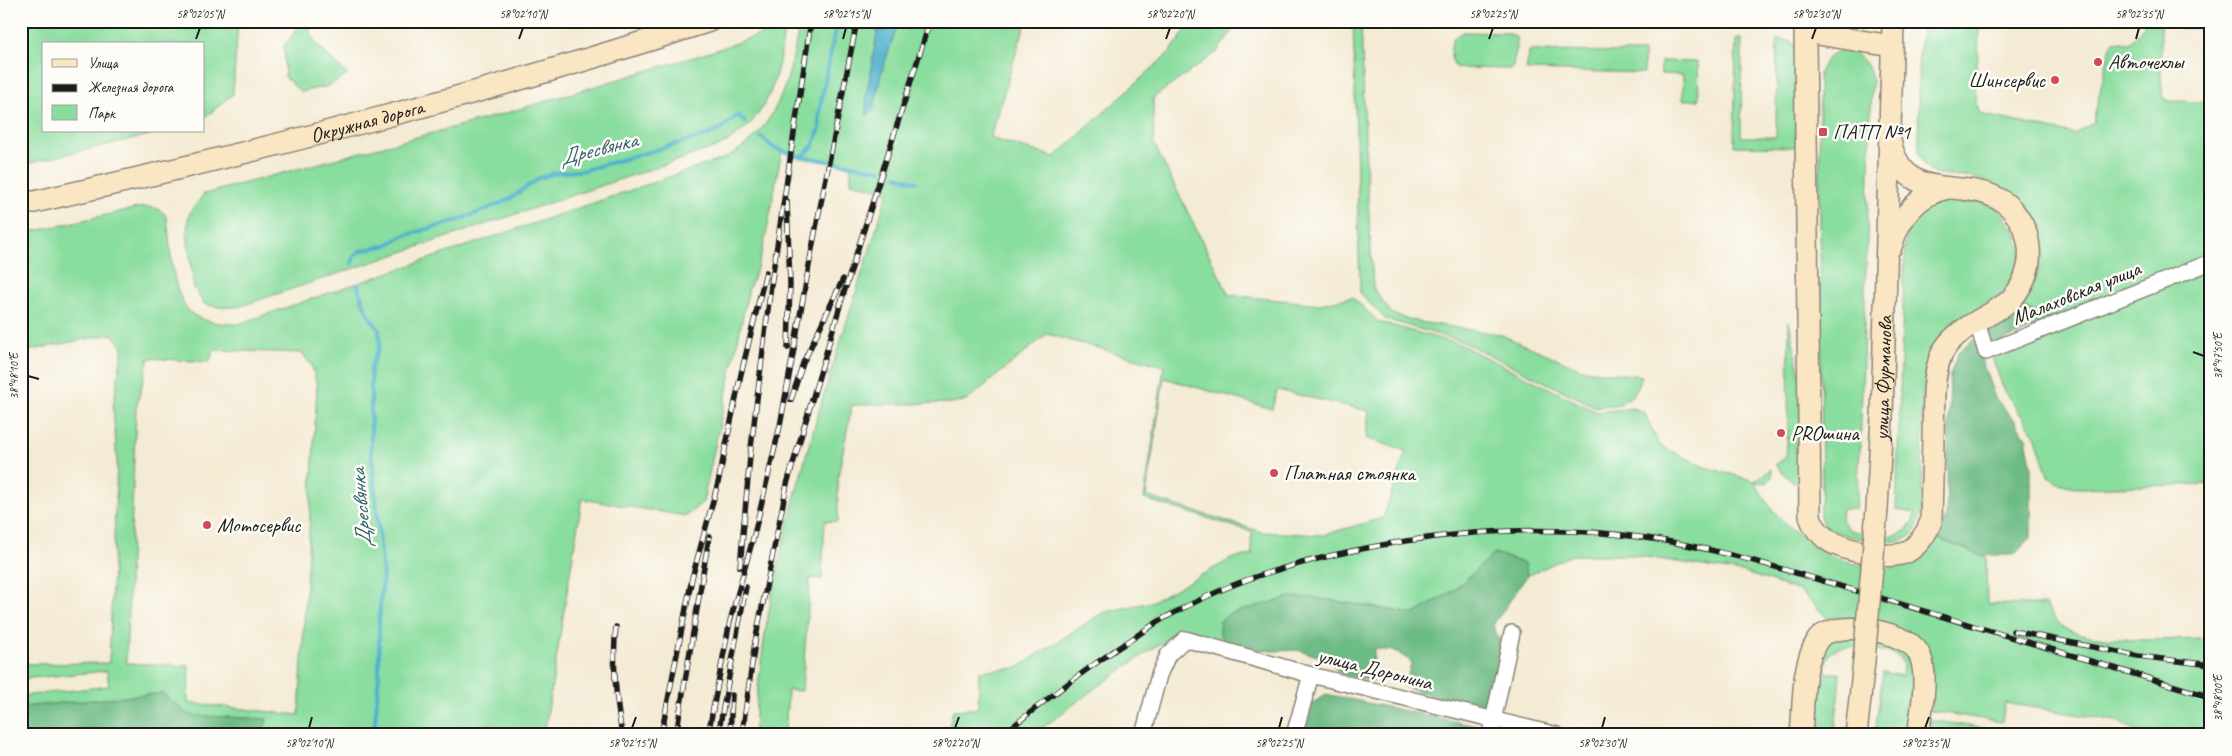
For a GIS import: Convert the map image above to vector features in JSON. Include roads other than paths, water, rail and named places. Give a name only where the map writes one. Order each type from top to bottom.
[{"type":"street","name":"Окружная дорога","points":[[21,205],[174,171],[345,128],[599,57],[709,21]]},
{"type":"street","name":"улица Фурманова","points":[[1856,735],[1877,509],[1893,21]]},
{"type":"street","points":[[1890,141],[1900,168],[1909,177],[1936,187],[1953,187],[1984,192],[2000,200],[2013,211],[2023,226],[2028,244],[2029,260],[2020,291],[2010,302],[1977,322],[1948,344],[1936,374],[1933,508],[1926,533],[1916,545],[1906,552],[1877,555],[1851,549],[1822,537],[1813,525],[1810,516],[1805,32],[1892,46]]},
{"type":"street","points":[[1886,264],[1893,238],[1910,209],[1922,198],[1937,190],[1953,187]]},
{"type":"street","name":"Малаховская улица","points":[[1977,322],[1986,352],[2211,262]]},
{"type":"street","points":[[1801,735],[1807,674],[1812,651],[1818,639],[1825,632],[1837,628],[1878,632],[1900,638],[1918,651],[1922,663],[1923,679],[1918,735]]},
{"type":"street","points":[[1491,727],[1512,633]]},
{"type":"street","name":"улица Доронина","points":[[1143,735],[1159,675],[1168,655],[1185,639],[1491,727],[1557,735]]},
{"type":"street","points":[[1294,735],[1311,675]]},
{"type":"water","points":[[879,21],[899,21],[881,74],[874,109],[867,116],[866,98]]},
{"type":"waterway","points":[[802,157],[813,146],[820,128],[819,116],[822,97],[837,21]]},
{"type":"waterway","name":"Дресвянка","points":[[352,264],[354,256],[360,251],[387,245],[403,236],[459,220],[487,209],[510,199],[539,178],[556,173],[585,170],[708,135],[721,129],[738,115],[745,122]]},
{"type":"waterway","points":[[761,137],[774,148],[797,156],[881,170]]},
{"type":"waterway","points":[[897,176],[916,182]]},
{"type":"waterway","name":"Дресвянка","points":[[358,285],[371,319],[379,329],[380,345],[371,367],[371,451],[383,574],[379,619],[379,673],[374,735]]},
{"type":"railway","points":[[740,567],[750,456],[771,285],[811,21]]},
{"type":"railway","points":[[708,735],[730,621],[754,535],[780,426],[814,238],[857,21]]},
{"type":"railway","points":[[742,735],[755,642],[787,484],[842,299],[930,21]]},
{"type":"railway","points":[[787,201],[790,284],[788,348]]},
{"type":"railway","points":[[661,735],[692,578],[718,483],[741,374],[766,272]]},
{"type":"railway","points":[[791,400],[803,363],[843,279]]},
{"type":"railway","points":[[1002,735],[1049,697],[1150,627],[1181,609],[1228,587],[1264,574],[1357,550],[1405,541],[1502,531],[1598,533],[1646,538],[1705,549],[1791,572],[2211,697]]},
{"type":"railway","points":[[676,735],[709,537]]},
{"type":"railway","points":[[718,735],[746,587]]},
{"type":"railway","points":[[616,627],[615,681],[622,735]]},
{"type":"railway","points":[[2013,631],[2138,656],[2211,665]]},
{"type":"railway","points":[[730,735],[732,695]]},
{"type":"place","name":"Авточехлы","points":[[2098,62]]},
{"type":"place","name":"Шинсервис","points":[[2055,80]]},
{"type":"place","name":"ПАТП №1","points":[[1823,132]]},
{"type":"place","name":"PROшина","points":[[1781,433]]},
{"type":"place","name":"Платная стоянка","points":[[1274,473]]},
{"type":"place","name":"Мотосервис","points":[[207,525]]}]
